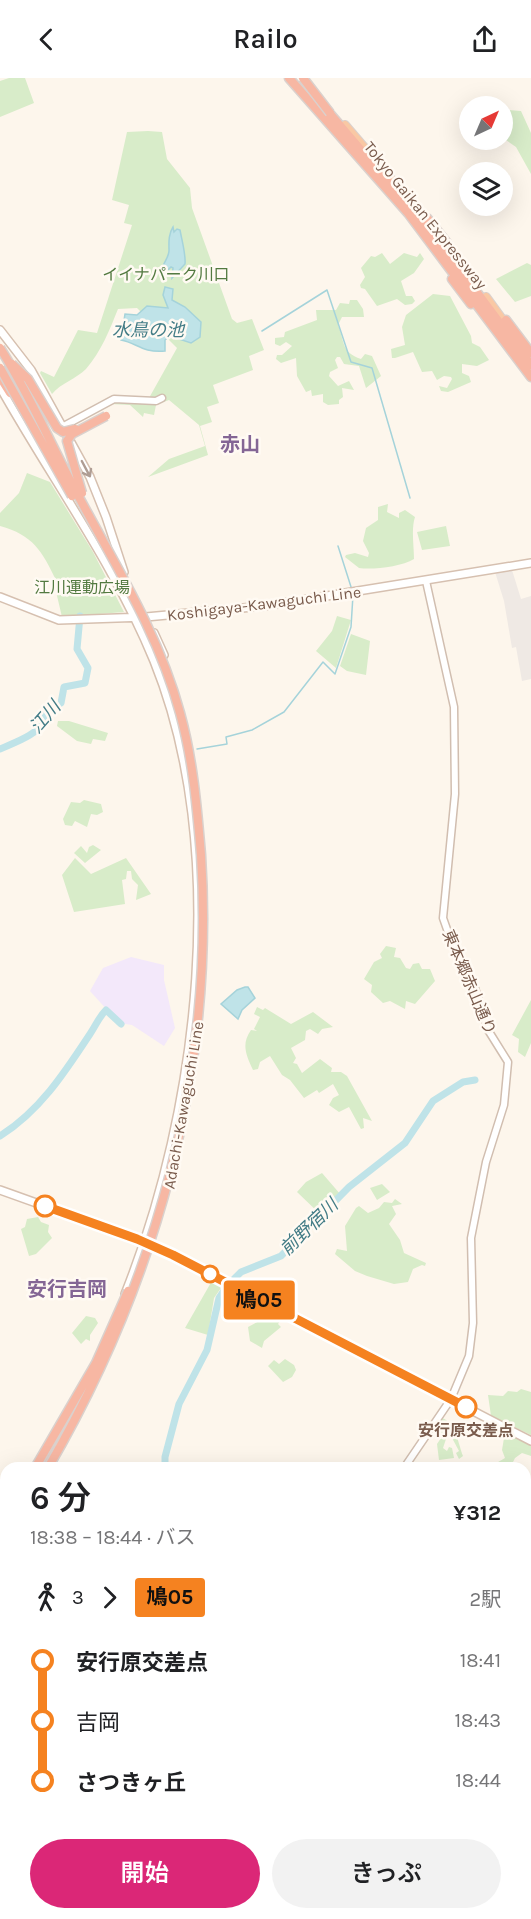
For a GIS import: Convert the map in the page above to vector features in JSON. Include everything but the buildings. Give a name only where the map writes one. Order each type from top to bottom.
[{"type":"highway","points":[[286,78],[383,189],[439,258],[531,383]]},
{"type":"highway","name":"Tokyo Gaikan Expressway","points":[[286,78],[408,213],[531,377]]},
{"type":"highway","points":[[300,78],[409,199],[462,262],[531,353]]},
{"type":"highway","name":"Tokyo Gaikan Expressway","points":[[300,78],[438,240],[531,365]]},
{"type":"highway","points":[[383,189],[531,383]]},
{"type":"highway","points":[[409,199],[531,359]]},
{"type":"highway","points":[[0,343],[7,360],[28,379],[53,423],[60,430],[71,431],[105,414],[72,434],[67,445],[80,489],[162,660],[187,742],[197,805],[203,883],[200,998],[192,1069],[176,1155],[146,1257],[94,1384],[51,1462]]},
{"type":"highway","points":[[0,348],[108,549]]},
{"type":"highway","points":[[0,368],[132,606],[158,662],[173,708],[194,821],[197,953],[192,1035],[180,1109],[153,1221],[129,1288],[101,1352],[40,1462]]},
{"type":"highway","points":[[0,377],[57,470]]},
{"type":"highway","points":[[39,1462],[67,1414]]},
{"type":"highway","points":[[52,1462],[78,1420]]},
{"type":"main road","name":"Adachi-Kawaguchi Line","points":[[0,330],[31,370],[96,488],[120,563],[170,671],[192,752],[200,811],[205,918],[200,1017],[191,1082],[177,1155],[152,1245],[117,1339],[78,1420]]},
{"type":"main road","name":"Adachi-Kawaguchi Line","points":[[0,387],[87,529],[134,617],[164,689],[180,744],[191,809],[195,866],[195,966],[189,1042],[173,1137],[144,1241],[118,1312],[67,1414]]},
{"type":"main road","name":"Koshigaya-Kawaguchi Line","points":[[0,597],[59,620],[146,617],[265,606],[531,563]]},
{"type":"main road","points":[[0,1190],[144,1241],[531,1441]]},
{"type":"street","points":[[62,427],[114,399],[156,401],[162,398]]},
{"type":"street","name":"東本郷赤山通り","points":[[408,1462],[451,1399],[464,1372],[471,1348],[473,1323],[471,1232],[486,1162],[504,1105],[508,1062],[488,1030],[475,988],[443,918],[455,794],[454,707],[426,580]]},
{"type":"shaded area","points":[[512,570],[521,599],[531,596],[531,679],[522,681],[516,647],[512,648],[504,601],[495,572]]},
{"type":"shaded area","points":[[131,957],[164,965],[164,980],[175,1028],[164,1046],[132,1025],[119,1023],[90,991],[103,968]]},
{"type":"green space","points":[[9,78],[25,78],[34,103],[0,117],[0,81]]},
{"type":"green space","points":[[513,110],[521,111],[531,133],[531,174],[513,145]]},
{"type":"green space","name":"イイナパーク川口","points":[[127,132],[162,132],[167,159],[190,188],[192,208],[232,319],[237,323],[252,319],[264,350],[249,356],[253,370],[213,385],[219,403],[207,407],[212,422],[200,426],[208,455],[148,477],[169,459],[205,446],[199,425],[169,400],[156,405],[154,415],[144,413],[143,417],[130,405],[110,404],[69,426],[66,421],[111,396],[149,398],[177,348],[137,308],[118,309],[105,340],[86,369],[52,394],[40,373],[41,371],[54,377],[78,330],[97,333],[132,225],[124,223],[129,205],[112,200]]},
{"type":"green space","points":[[382,253],[390,264],[404,253],[417,257],[420,253],[424,259],[414,273],[401,281],[406,296],[412,296],[415,301],[412,304],[405,305],[397,299],[377,306],[365,289],[361,288],[360,285],[365,277],[361,268],[371,256],[375,257]]},
{"type":"green space","points":[[527,263],[531,265],[531,296],[515,302],[496,279]]},
{"type":"green space","points":[[433,294],[450,296],[471,336],[472,343],[480,347],[489,360],[477,366],[462,364],[462,373],[469,376],[471,382],[448,392],[441,391],[439,386],[447,388],[451,377],[444,376],[437,380],[432,371],[422,372],[413,352],[392,358],[391,349],[405,345],[402,327],[406,315]]},
{"type":"green space","points":[[350,300],[357,300],[363,309],[364,317],[342,317],[338,325],[345,346],[350,353],[361,359],[365,354],[372,356],[381,376],[366,388],[359,366],[344,364],[340,357],[337,357],[335,360],[338,368],[330,372],[329,376],[338,386],[349,381],[354,390],[342,388],[343,397],[339,400],[339,404],[328,405],[323,402],[323,394],[312,396],[311,390],[306,392],[297,376],[296,358],[281,363],[276,359],[277,355],[282,355],[292,346],[286,342],[280,346],[275,344],[275,338],[284,337],[285,332],[317,320],[316,310],[336,310],[340,303],[349,304]]},
{"type":"green space","name":"江川運動広場","points":[[27,473],[50,482],[93,552],[124,612],[62,617],[54,583],[56,580],[41,553],[29,539],[0,526],[0,513],[19,493]]},
{"type":"green space","points":[[388,504],[387,512],[399,518],[399,513],[405,510],[415,517],[414,559],[386,567],[359,568],[345,557],[355,553],[368,557],[369,553],[363,541],[366,528],[378,520],[378,507]]},
{"type":"green space","points":[[446,526],[450,546],[422,550],[417,532]]},
{"type":"green space","points":[[337,616],[351,620],[336,668],[316,651],[332,631]]},
{"type":"green space","points":[[351,634],[370,641],[366,675],[347,671],[340,666]]},
{"type":"green space","points":[[58,721],[69,721],[108,733],[105,741],[93,739],[91,744],[77,741],[57,726]]},
{"type":"green space","points":[[84,800],[101,804],[103,812],[97,815],[91,814],[87,827],[75,821],[72,826],[65,825],[63,819],[71,802],[80,803]]},
{"type":"green space","points":[[93,845],[101,850],[85,863],[74,853],[81,846],[87,853],[89,847]]},
{"type":"green space","points":[[75,858],[91,874],[126,858],[151,894],[136,900],[138,885],[132,879],[131,871],[127,871],[126,879],[122,880],[125,904],[74,912],[62,875]]},
{"type":"green space","points":[[386,946],[396,948],[394,957],[400,958],[406,968],[410,969],[413,964],[419,963],[422,969],[430,969],[435,981],[415,1004],[406,1001],[405,1009],[390,1001],[383,1003],[371,992],[372,985],[364,979],[374,962],[382,958],[380,954]]},
{"type":"green space","points":[[531,1000],[531,1043],[525,1057],[518,1052],[519,1039],[512,1035]]},
{"type":"green space","points":[[257,1007],[263,1010],[265,1008],[291,1024],[313,1012],[333,1027],[322,1029],[318,1034],[310,1029],[306,1031],[305,1040],[291,1048],[296,1058],[293,1063],[297,1064],[302,1073],[320,1059],[332,1068],[331,1072],[341,1072],[347,1076],[372,1121],[363,1118],[364,1128],[361,1129],[349,1107],[339,1112],[329,1105],[333,1098],[339,1095],[333,1084],[319,1093],[317,1090],[304,1098],[290,1080],[282,1075],[270,1056],[260,1062],[258,1069],[253,1070],[245,1045],[251,1030],[257,1031],[254,1029],[260,1017],[254,1014]]},
{"type":"green space","points":[[322,1173],[341,1195],[322,1216],[297,1192],[306,1182]]},
{"type":"green space","points":[[382,1184],[390,1192],[377,1200],[370,1188]]},
{"type":"green space","points":[[395,1199],[402,1204],[392,1206],[396,1214],[389,1224],[400,1240],[404,1253],[426,1263],[425,1266],[413,1269],[408,1282],[394,1284],[355,1271],[335,1254],[337,1249],[347,1251],[345,1226],[356,1208],[359,1206],[368,1213],[379,1208],[384,1202],[392,1203]]},
{"type":"green space","points":[[38,1217],[41,1222],[49,1225],[48,1232],[52,1238],[36,1254],[29,1256],[21,1229],[25,1227],[27,1219]]},
{"type":"green space","points":[[213,1279],[223,1285],[214,1298],[208,1335],[185,1328]]},
{"type":"green space","points":[[266,1306],[283,1317],[278,1324],[281,1327],[264,1341],[262,1348],[250,1341],[248,1327],[263,1319],[262,1313]]},
{"type":"green space","points":[[86,1316],[95,1318],[98,1323],[90,1335],[90,1341],[86,1339],[81,1344],[72,1333]]},
{"type":"green space","points":[[285,1359],[294,1365],[296,1370],[292,1377],[283,1382],[268,1366],[274,1360],[279,1364]]},
{"type":"green space","points":[[521,1389],[531,1392],[531,1435],[491,1416],[488,1395],[503,1396],[508,1391],[517,1392]]},
{"type":"green space","points":[[442,1418],[450,1424],[456,1434],[463,1456],[459,1459],[456,1453],[459,1451],[451,1436],[446,1439],[443,1448],[447,1451],[449,1447],[452,1448],[454,1458],[439,1460],[437,1444],[441,1438],[435,1430]]},
{"type":"green space","points":[[505,1432],[531,1445],[531,1456],[522,1453],[513,1462],[498,1462],[505,1458],[502,1450]]},
{"type":"water","points":[[173,227],[174,232],[177,229],[180,230],[185,264],[172,278],[173,268],[171,267],[163,275],[162,271]]},
{"type":"water","name":"水鳥の池","points":[[165,287],[173,289],[172,300],[185,307],[201,322],[200,337],[191,343],[170,336],[165,340],[165,351],[145,349],[121,340],[125,314],[137,315],[147,306],[168,308],[163,295]]},
{"type":"water","points":[[248,987],[255,998],[242,1010],[238,1019],[221,1004],[237,990]]},
{"type":"waterway","points":[[262,331],[327,290],[351,362],[372,368],[410,498]]},
{"type":"waterway","points":[[338,546],[352,590]]},
{"type":"waterway","points":[[197,749],[227,744],[226,737],[252,730],[284,712],[323,662],[335,674],[351,627],[353,595]]},
{"type":"waterway","name":"江川","points":[[0,749],[37,730],[47,719],[44,715],[61,703],[64,687],[85,683],[88,668],[77,649],[80,616]]},
{"type":"waterway","points":[[0,1136],[27,1115],[51,1090],[106,1010],[121,1024]]},
{"type":"waterway","name":"前野宿川","points":[[165,1462],[179,1404],[207,1350],[219,1298],[227,1286],[241,1272],[281,1256],[349,1187],[405,1143],[433,1101],[463,1082],[475,1080]]},
{"type":"bus line","name":"鳩05","points":[[45,1206],[137,1239],[173,1255],[466,1407]]},
{"type":"place","name":"安行原交差点","points":[[466,1407]]},
{"type":"district","name":"赤山","points":[[240,444]]},
{"type":"district","name":"安行吉岡","points":[[67,1289]]}]
